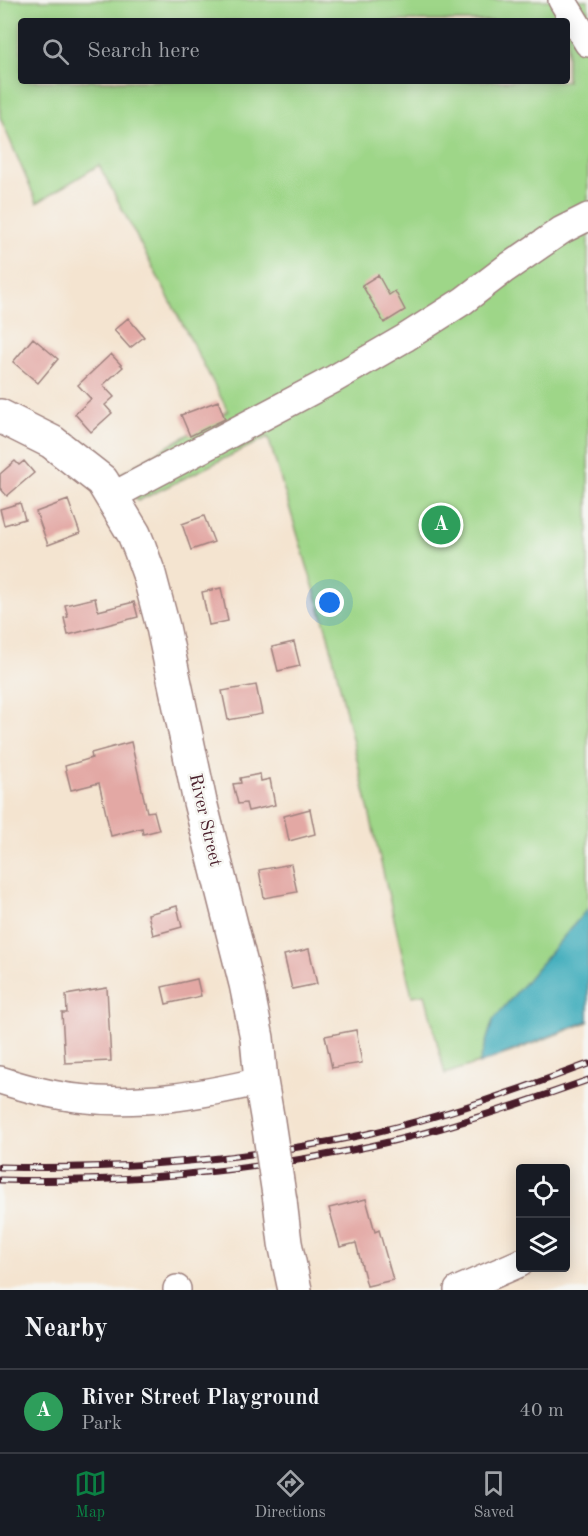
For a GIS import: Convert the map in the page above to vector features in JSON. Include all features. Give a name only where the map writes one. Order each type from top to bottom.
[{"type":"main road","name":"River Street","points":[[0,416],[52,442],[102,480],[134,534],[149,574],[163,627],[200,802],[246,984],[257,1038],[261,1081],[285,1243],[295,1290]]},
{"type":"street","points":[[562,0],[588,42]]},
{"type":"street","points":[[113,497],[405,339],[463,301],[562,230],[588,217]]},
{"type":"street","points":[[0,1080],[54,1095],[124,1101],[197,1094],[261,1081]]},
{"type":"street","points":[[458,1290],[516,1265]]},
{"type":"green space","points":[[0,0],[588,0],[588,1022],[512,1052],[445,1074],[425,994],[412,996],[328,635],[268,437],[138,501],[119,475],[228,411],[99,165],[37,203],[0,117]]},
{"type":"water","points":[[588,908],[588,1021],[479,1064],[493,1020]]},
{"type":"building","points":[[378,275],[389,295],[395,291],[405,310],[384,323],[362,285]]},
{"type":"building","points":[[128,318],[144,337],[130,348],[114,330]]},
{"type":"building","points":[[33,338],[58,359],[38,383],[13,362]]},
{"type":"building","points":[[111,354],[123,367],[103,385],[114,397],[105,405],[112,413],[91,432],[75,414],[91,399],[78,385]]},
{"type":"building","points":[[218,401],[225,419],[190,436],[181,415]]},
{"type":"building","points":[[15,461],[19,465],[24,461],[34,473],[7,496],[0,488],[0,474]]},
{"type":"building","points":[[68,500],[80,533],[48,545],[36,512]]},
{"type":"building","points":[[20,503],[25,519],[4,525],[0,509]]},
{"type":"building","points":[[204,516],[214,542],[191,550],[182,524]]},
{"type":"building","points":[[221,588],[228,621],[209,625],[202,592]]},
{"type":"building","points":[[95,598],[98,611],[134,602],[138,617],[68,635],[64,618],[68,617],[65,605]]},
{"type":"building","points":[[294,642],[300,666],[278,671],[272,647]]},
{"type":"building","points":[[256,685],[262,714],[228,720],[222,691]]},
{"type":"building","points":[[131,742],[147,812],[154,811],[159,830],[143,834],[142,828],[111,836],[99,783],[71,790],[65,766],[92,758],[91,753]]},
{"type":"building","points":[[260,774],[261,781],[270,779],[275,805],[248,811],[246,803],[238,804],[233,784],[241,783],[240,778]]},
{"type":"building","points":[[310,809],[315,834],[289,841],[284,816]]},
{"type":"building","points":[[291,864],[297,892],[264,898],[259,870]]},
{"type":"building","points":[[177,906],[182,927],[153,935],[148,914]]},
{"type":"building","points":[[309,949],[317,984],[292,989],[284,955]]},
{"type":"building","points":[[197,979],[201,996],[166,1004],[162,987]]},
{"type":"building","points":[[107,988],[111,1061],[65,1063],[62,1013],[67,1013],[66,995]]},
{"type":"building","points":[[356,1030],[362,1063],[332,1068],[325,1036]]},
{"type":"building","points":[[366,1199],[375,1232],[379,1230],[393,1280],[367,1286],[356,1243],[340,1247],[329,1208]]},
{"type":"railway","points":[[0,1167],[138,1165],[230,1157],[322,1143],[451,1112],[588,1064]]},
{"type":"railway","points":[[0,1180],[93,1180],[186,1174],[280,1163],[398,1140],[507,1108],[588,1080]]},
{"type":"place","name":"River Street Playground","points":[[441,525]]}]
